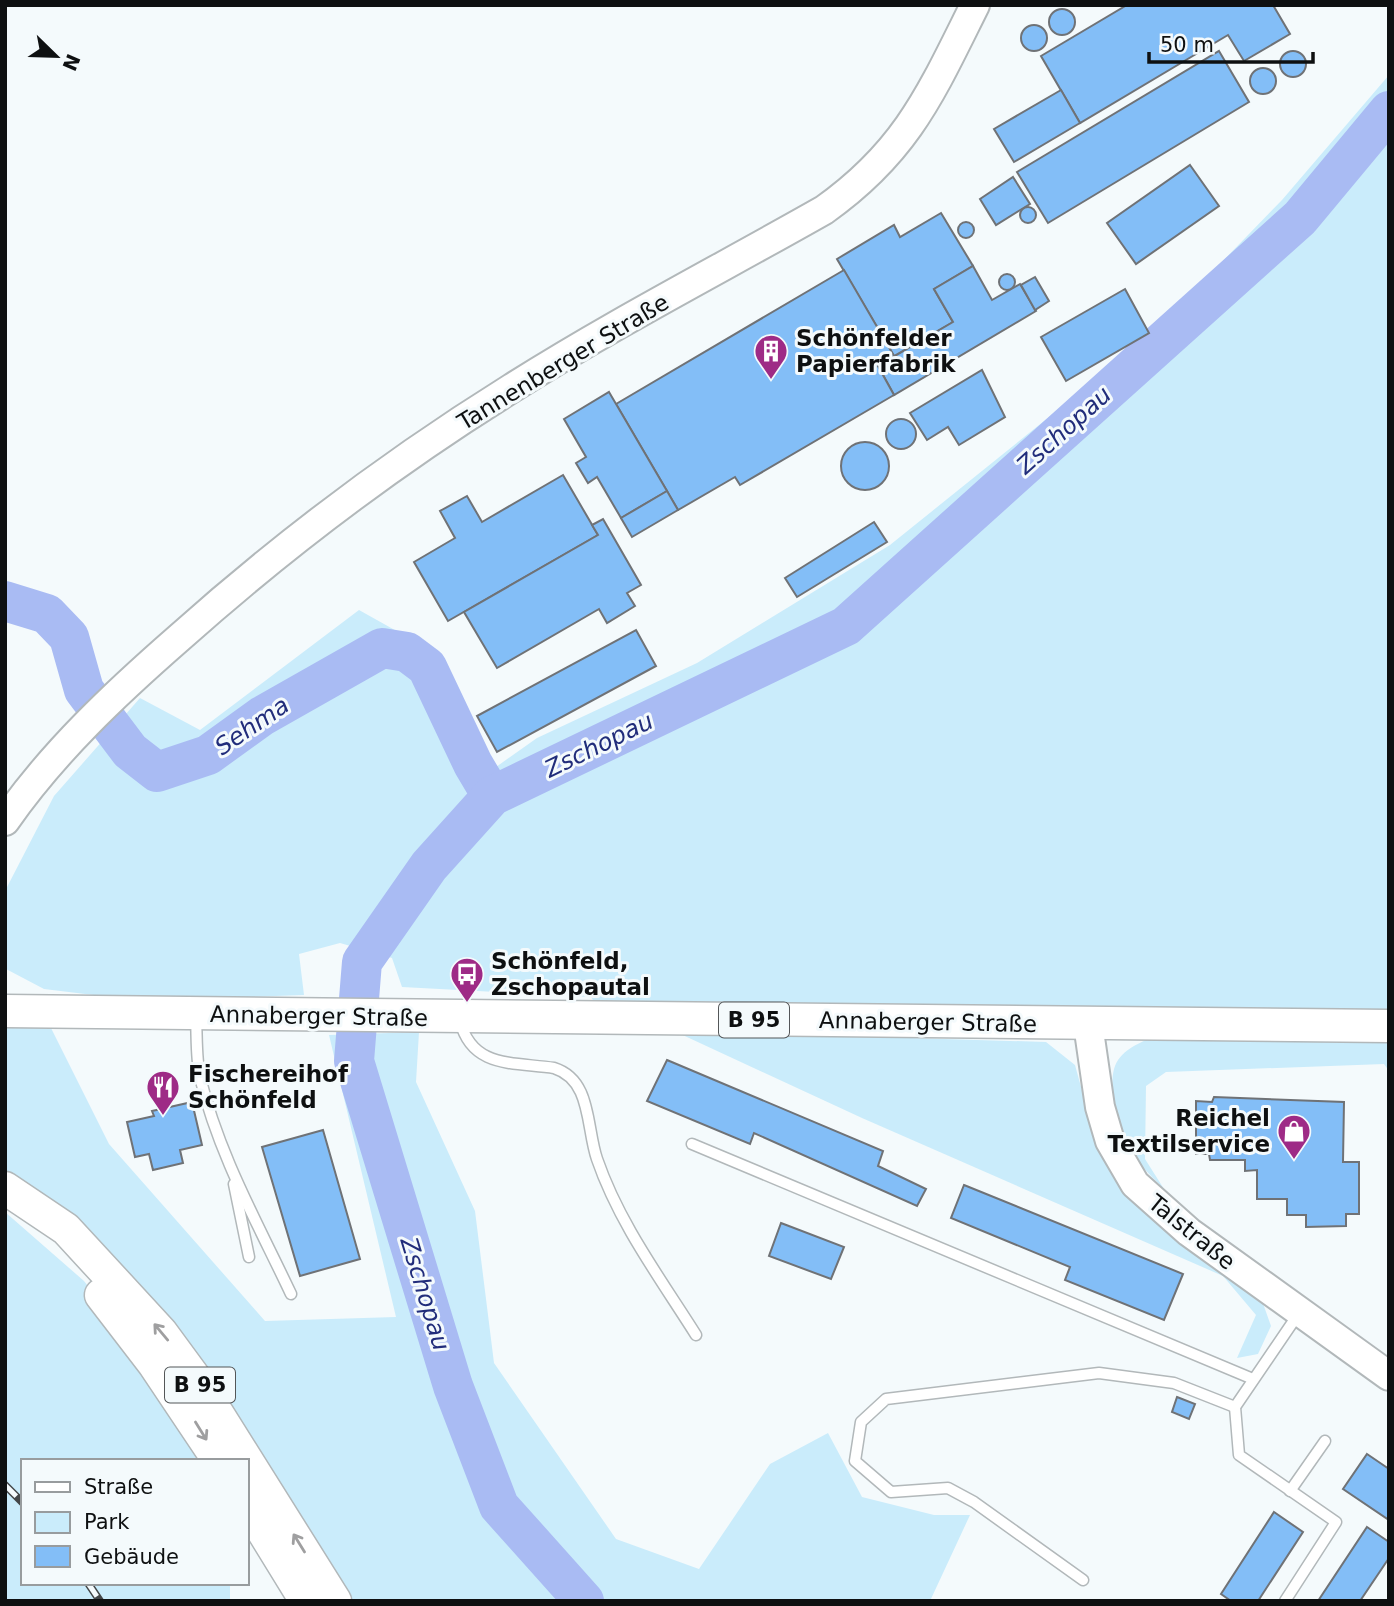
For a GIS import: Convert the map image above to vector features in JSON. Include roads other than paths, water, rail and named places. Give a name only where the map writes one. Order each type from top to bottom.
[{"type":"main road","name":"Tannenberger Straße","points":[[5,821],[25,793],[114,695],[237,586],[337,508],[512,388],[824,210],[852,190],[882,163],[911,127],[975,5]]},
{"type":"main road","name":"Annaberger Straße","points":[[5,1012],[1389,1026]]},
{"type":"main road","name":"Talstraße","points":[[1088,1024],[1100,1107],[1110,1140],[1135,1184],[1189,1233],[1389,1376]]},
{"type":"main road","name":"B 95","points":[[15,1195],[123,1322],[218,1459]]},
{"type":"main road","name":"B 95","points":[[15,1195],[66,1229],[161,1332],[197,1381],[246,1459]]},
{"type":"main road","name":"B 95","points":[[248,1462],[335,1601]]},
{"type":"main road","points":[[248,1507],[306,1601]]},
{"type":"lane","points":[[196,1014],[200,1075],[231,1166],[291,1294]]},
{"type":"lane","points":[[459,1017],[468,1045],[485,1057],[554,1068],[563,1071],[578,1084],[595,1155],[611,1196],[696,1335]]},
{"type":"lane","points":[[692,1144],[1253,1379]]},
{"type":"lane","points":[[231,1166],[249,1257]]},
{"type":"lane","points":[[1285,1601],[1336,1522],[1239,1455],[1234,1407],[1299,1313]]},
{"type":"lane","points":[[1083,1580],[974,1502],[948,1488],[891,1492],[855,1461],[861,1422],[886,1399],[1099,1373],[1174,1383],[1234,1407]]},
{"type":"lane","points":[[1290,1491],[1325,1441]]},
{"type":"waterway","name":"Zschopau","points":[[584,1601],[499,1506],[453,1386],[354,1061],[362,962],[429,866],[492,796],[846,626],[1300,218],[1389,111]]},
{"type":"waterway","name":"Sehma","points":[[5,601],[47,614],[69,637],[84,690],[130,751],[157,772],[208,755],[262,716],[382,648],[407,652],[427,667],[473,764],[492,796]]},
{"type":"railway","points":[[5,1485],[21,1501]]},
{"type":"railway","points":[[89,1585],[100,1601]]},
{"type":"place","name":"Schönfelder Papierfabrik","points":[[771,381]]},
{"type":"place","name":"Schönfeld, Zschopautal","points":[[467,1004]]},
{"type":"place","name":"Fischereihof Schönfeld","points":[[163,1117]]},
{"type":"place","name":"Reichel Textilservice","points":[[1294,1161]]}]
